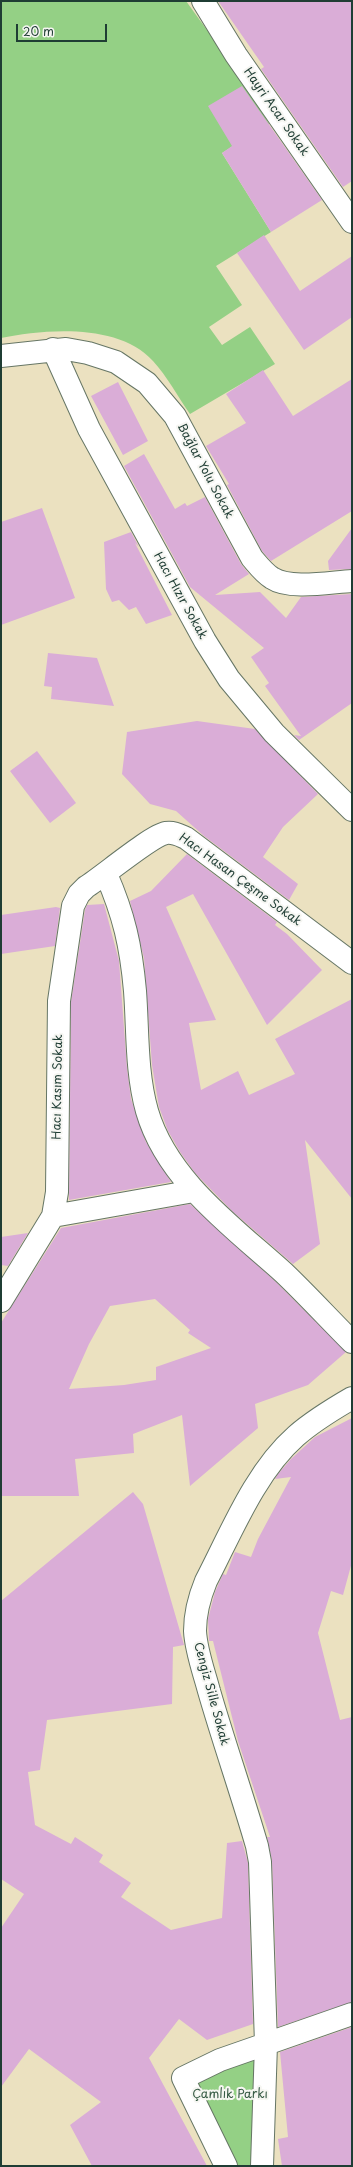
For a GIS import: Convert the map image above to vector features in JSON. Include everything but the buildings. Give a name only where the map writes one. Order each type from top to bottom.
[{"type":"street","name":"Hayri Acar Sokak","points":[[203,1],[236,55],[352,222]]},
{"type":"street","name":"Bağlar Yolu Sokak","points":[[1,356],[53,349],[66,349],[88,353],[116,362],[153,388],[175,416],[252,558],[273,579],[286,583],[302,584],[352,581]]},
{"type":"street","name":"Hacı Hızır Sokak","points":[[53,349],[92,435],[205,641],[229,679],[274,733],[352,810]]},
{"type":"street","name":"Hacı Hasan Çeşme Sokak","points":[[106,874],[151,840],[164,833],[174,832],[186,838],[352,963]]},
{"type":"street","points":[[106,874],[118,902],[130,948],[135,992],[137,1047],[147,1111],[158,1138],[194,1191],[296,1284],[352,1342]]},
{"type":"street","name":"Hacı Kasım Sokak","points":[[1,1301],[53,1216],[56,1192],[59,1000],[69,924],[73,906],[80,894],[106,874]]},
{"type":"street","points":[[53,1216],[194,1191]]},
{"type":"street","name":"Cengiz Sille Sokak","points":[[262,2166],[266,2044],[260,1862],[257,1846],[223,1740],[198,1649],[195,1632],[196,1615],[198,1598],[258,1482],[279,1454],[296,1436],[352,1398]]},
{"type":"street","points":[[226,2166],[183,2078],[220,2060],[352,2014]]},
{"type":"green space","points":[[1,1],[186,1],[246,84],[269,124],[222,153],[271,232],[216,266],[242,305],[209,327],[222,345],[250,327],[275,364],[190,414],[168,380],[153,361],[139,349],[121,340],[102,335],[59,331],[39,332],[1,338]]},
{"type":"green space","name":"Çamlık Parkı","points":[[266,2044],[262,2166],[226,2166],[183,2078]]}]
